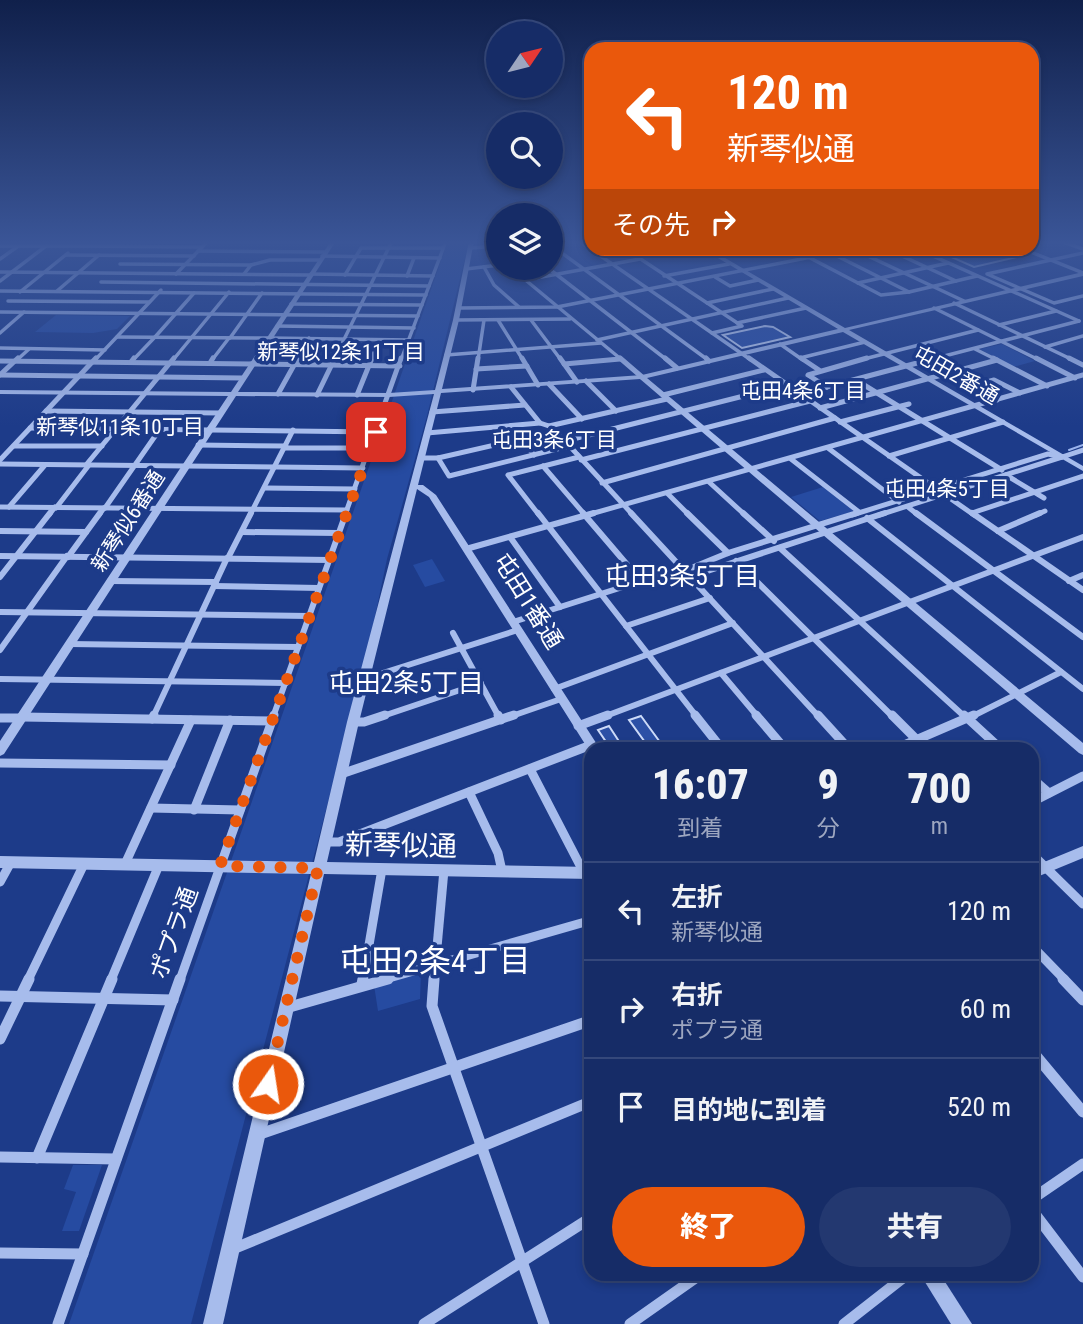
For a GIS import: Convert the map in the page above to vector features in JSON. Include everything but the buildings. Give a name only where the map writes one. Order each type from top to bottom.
[{"type":"street","points":[[38,313],[50,303]]},
{"type":"street","points":[[67,313],[78,303]]},
{"type":"street","points":[[0,462],[148,303]]},
{"type":"street","points":[[131,362],[186,303]]},
{"type":"street","points":[[0,577],[102,446],[220,303]]},
{"type":"street","points":[[210,363],[255,303]]},
{"type":"street","points":[[213,1324],[353,722],[459,303]]},
{"type":"street","points":[[514,303],[519,307]]},
{"type":"street","points":[[552,303],[1083,750]]},
{"type":"street","points":[[457,314],[581,303]]},
{"type":"street","points":[[593,303],[677,368]]},
{"type":"street","points":[[629,303],[709,361]]},
{"type":"street","points":[[668,303],[1083,590]]},
{"type":"street","points":[[707,303],[742,326],[712,333]]},
{"type":"street","points":[[446,355],[599,341],[767,303]]},
{"type":"street","name":"屯田2番通","points":[[797,303],[1083,469]]},
{"type":"street","points":[[0,392],[389,395],[642,377],[954,303],[1083,365]]},
{"type":"street","points":[[1038,303],[1081,321]]},
{"type":"street","points":[[291,304],[422,305]]},
{"type":"street","name":"新琴似6番通","points":[[0,751],[291,304]]},
{"type":"street","points":[[317,395],[361,305]]},
{"type":"street","name":"ポプラ通","points":[[58,1324],[422,305]]},
{"type":"street","points":[[737,323],[806,308]]},
{"type":"street","points":[[934,308],[1075,378]]},
{"type":"street","points":[[0,310],[38,313],[418,316]]},
{"type":"street","points":[[998,325],[1056,311]]},
{"type":"street","points":[[0,334],[24,312]]},
{"type":"street","points":[[457,314],[484,320],[571,319]]},
{"type":"street","points":[[473,390],[484,320]]},
{"type":"street","points":[[498,320],[538,385]]},
{"type":"street","points":[[531,320],[564,364],[616,411]]},
{"type":"street","points":[[800,394],[1081,321]]},
{"type":"street","points":[[277,326],[414,328]]},
{"type":"street","points":[[827,387],[808,375],[978,330]]},
{"type":"street","points":[[1045,347],[1083,336]]},
{"type":"street","points":[[117,337],[409,340]]},
{"type":"street","points":[[278,394],[309,338]]},
{"type":"street","points":[[357,395],[379,340]]},
{"type":"street","points":[[800,358],[865,342]]},
{"type":"street","points":[[779,344],[819,370]]},
{"type":"street","points":[[0,348],[105,350]]},
{"type":"street","points":[[0,375],[29,348]]},
{"type":"street","points":[[974,348],[1046,386]]},
{"type":"street","points":[[1070,359],[1083,355]]},
{"type":"street","points":[[564,364],[620,359]]},
{"type":"street","points":[[820,408],[997,360]]},
{"type":"street","points":[[0,361],[400,366]]},
{"type":"street","points":[[476,369],[527,366]]},
{"type":"street","points":[[549,426],[616,411],[765,370]]},
{"type":"street","points":[[0,375],[242,378]]},
{"type":"street","points":[[466,549],[1083,375]]},
{"type":"street","points":[[856,380],[1044,498]]},
{"type":"street","points":[[997,400],[972,386],[995,380],[1021,394]]},
{"type":"street","points":[[550,384],[582,419]]},
{"type":"street","points":[[438,458],[449,476],[787,385]]},
{"type":"street","points":[[511,387],[540,423]]},
{"type":"street","points":[[716,742],[508,475],[810,401]]},
{"type":"street","points":[[603,483],[838,420],[909,404]]},
{"type":"street","points":[[432,412],[525,405]]},
{"type":"street","points":[[46,411],[220,413]]},
{"type":"street","points":[[890,456],[1003,422]]},
{"type":"street","points":[[427,433],[540,423],[549,426],[843,742]]},
{"type":"street","points":[[30,428],[376,432]]},
{"type":"street","points":[[0,650],[160,429]]},
{"type":"street","points":[[152,719],[215,584],[293,430]]},
{"type":"street","points":[[421,458],[438,458],[521,439],[534,455]]},
{"type":"street","points":[[198,445],[370,448]]},
{"type":"street","points":[[13,446],[102,446]]},
{"type":"street","points":[[828,448],[900,502]]},
{"type":"street","points":[[364,679],[462,650],[560,607],[641,581],[676,570],[695,575],[780,548],[859,512],[1083,450]]},
{"type":"street","points":[[791,459],[859,512]]},
{"type":"street","points":[[0,462],[88,466],[363,468]]},
{"type":"street","points":[[9,507],[45,465]]},
{"type":"street","points":[[543,466],[641,581]]},
{"type":"street","points":[[684,571],[774,541],[908,507],[1004,472]]},
{"type":"street","points":[[972,513],[1083,476]]},
{"type":"street","points":[[709,482],[774,541]]},
{"type":"street","name":"屯田1番通","points":[[414,487],[420,487],[432,495],[589,742]]},
{"type":"street","points":[[265,488],[355,489]]},
{"type":"street","points":[[668,494],[729,554]]},
{"type":"street","points":[[0,507],[347,510]]},
{"type":"street","points":[[908,507],[1083,637]]},
{"type":"street","points":[[998,531],[1045,511]]},
{"type":"street","points":[[867,518],[1083,689]]},
{"type":"street","points":[[0,531],[86,533]]},
{"type":"street","points":[[242,532],[339,533]]},
{"type":"street","points":[[510,537],[560,607]]},
{"type":"street","points":[[578,726],[1083,537]]},
{"type":"street","points":[[780,548],[994,742]]},
{"type":"street","points":[[0,556],[330,560]]},
{"type":"street","points":[[736,561],[919,742]]},
{"type":"street","points":[[1069,581],[1083,575]]},
{"type":"street","points":[[110,581],[319,588]]},
{"type":"street","points":[[626,626],[710,598]]},
{"type":"street","points":[[0,612],[309,616]]},
{"type":"street","points":[[554,689],[733,623]]},
{"type":"street","points":[[453,633],[501,720]]},
{"type":"street","points":[[69,644],[298,647]]},
{"type":"street","points":[[910,742],[968,718],[1061,672]]},
{"type":"street","points":[[721,673],[779,742]]},
{"type":"street","points":[[0,679],[286,683]]},
{"type":"street","points":[[353,722],[364,722],[481,683]]},
{"type":"street","points":[[341,774],[561,699]]},
{"type":"street","points":[[0,718],[272,721]]},
{"type":"street","points":[[125,864],[191,720]]},
{"type":"street","points":[[194,810],[230,720]]},
{"type":"street","points":[[325,842],[339,842],[584,750]]},
{"type":"street","points":[[0,763],[170,765]]},
{"type":"street","points":[[530,769],[584,866]]},
{"type":"street","points":[[1039,798],[1083,776]]},
{"type":"street","points":[[1039,784],[1049,793]]},
{"type":"street","points":[[469,792],[498,853],[502,871]]},
{"type":"street","points":[[151,808],[240,810]]},
{"type":"street","points":[[1039,871],[1083,852]]},
{"type":"street","points":[[1039,861],[1083,904]]},
{"type":"street","points":[[0,882],[6,862]]},
{"type":"street","name":"新琴似通","points":[[6,862],[584,873]]},
{"type":"street","points":[[0,1039],[84,864]]},
{"type":"street","points":[[37,1158],[159,865]]},
{"type":"street","points":[[362,984],[382,869]]},
{"type":"street","points":[[444,870],[432,1006],[544,1324]]},
{"type":"street","points":[[285,1009],[362,984],[584,922]]},
{"type":"street","points":[[1039,953],[1083,1000]]},
{"type":"street","points":[[0,996],[173,1000]]},
{"type":"street","points":[[256,1135],[584,1023]]},
{"type":"street","points":[[1039,1059],[1083,1112]]},
{"type":"street","points":[[231,1250],[584,1104]]},
{"type":"street","points":[[0,1157],[116,1159]]},
{"type":"street","points":[[1039,1194],[1083,1164]]},
{"type":"street","points":[[1039,1219],[1083,1277]]},
{"type":"street","points":[[424,1324],[584,1222]]},
{"type":"street","points":[[0,1252],[83,1254]]},
{"type":"street","points":[[630,1324],[691,1281]]},
{"type":"street","points":[[844,1324],[899,1281]]},
{"type":"street","points":[[933,1281],[961,1324]]},
{"type":"shaded area","points":[[426,303],[454,303],[427,416],[387,559],[368,650],[191,1324],[69,1324]]},
{"type":"shaded area","points":[[56,315],[130,316],[117,329],[93,333],[35,332]]},
{"type":"shaded area","points":[[1002,344],[1035,361],[1013,367],[980,349]]},
{"type":"shaded area","points":[[823,487],[853,510],[852,512],[820,521],[791,497]]},
{"type":"shaded area","points":[[432,559],[445,581],[425,587],[413,565]]},
{"type":"shaded area","points":[[421,971],[420,999],[378,1011],[374,985]]},
{"type":"shaded area","points":[[73,1165],[102,1165],[79,1231],[62,1231],[76,1192],[64,1189]]},
{"type":"waterway","points":[[1069,450],[1083,445]]},
{"type":"district","name":"新琴似12条11丁目","points":[[341,352]]},
{"type":"district","name":"屯田4条6丁目","points":[[803,391]]},
{"type":"district","name":"新琴似11条10丁目","points":[[120,427]]},
{"type":"district","name":"屯田3条6丁目","points":[[554,440]]},
{"type":"district","name":"屯田4条5丁目","points":[[947,489]]},
{"type":"district","name":"屯田3条5丁目","points":[[682,576]]},
{"type":"district","name":"屯田2条5丁目","points":[[406,683]]},
{"type":"district","name":"屯田2条4丁目","points":[[435,961]]},
{"type":"route","points":[[268,1084],[318,868],[220,866],[376,432]]}]
